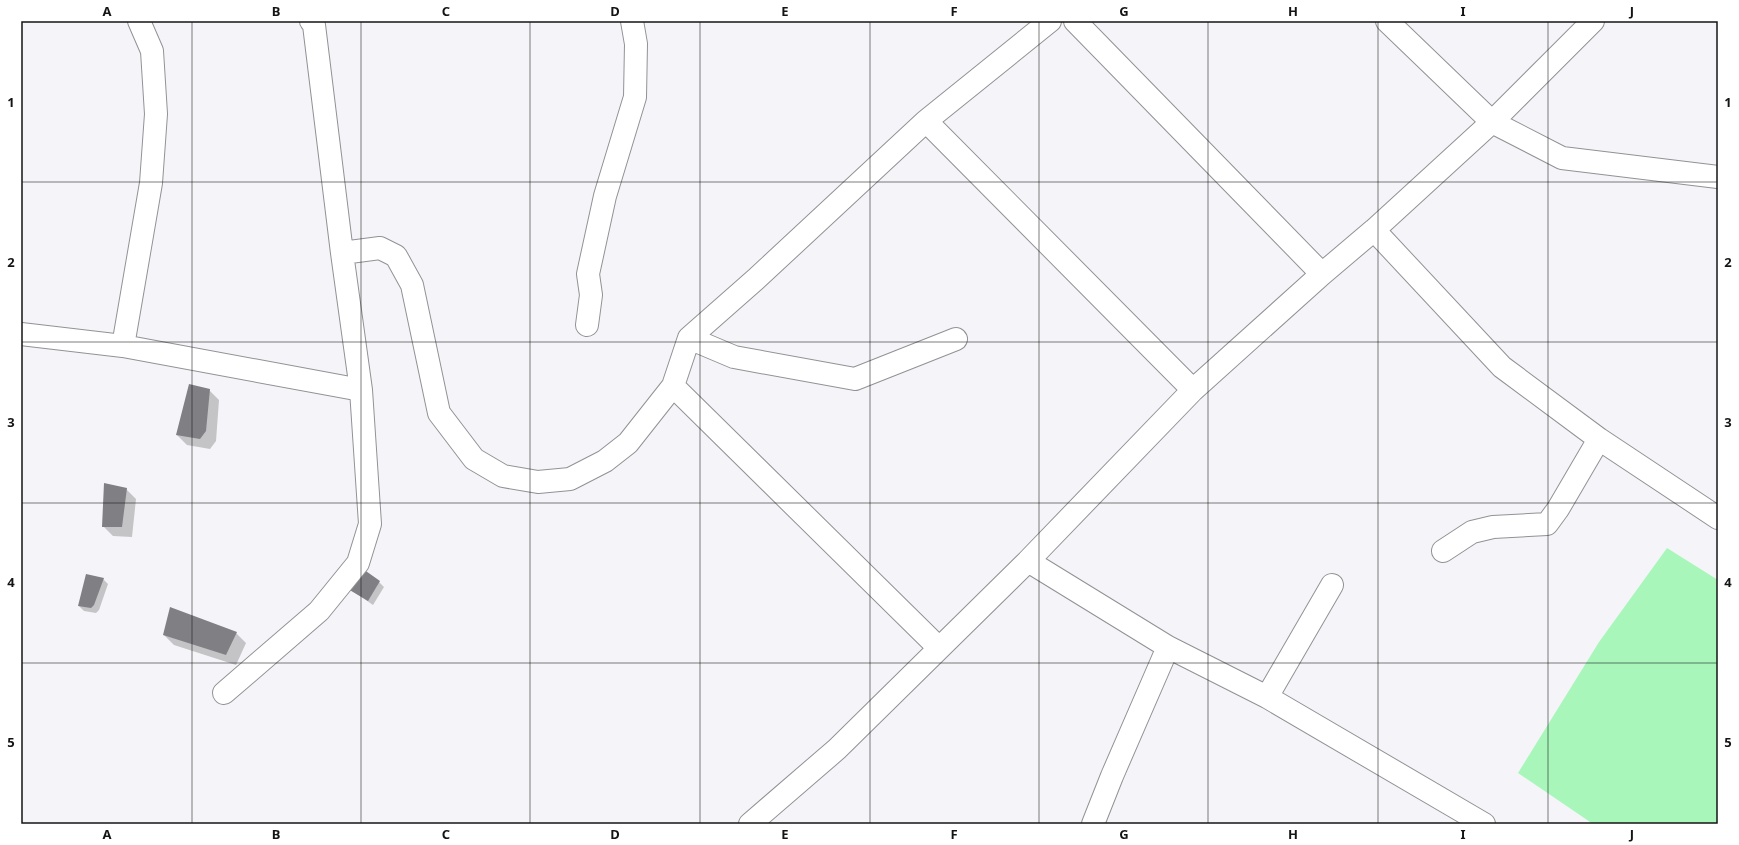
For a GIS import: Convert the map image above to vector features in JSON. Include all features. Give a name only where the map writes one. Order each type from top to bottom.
[{"type":"street","points":[[123,346],[151,183],[156,114],[152,51],[139,21]]},
{"type":"street","points":[[588,325],[591,295],[588,274],[605,196],[635,97],[636,44],[632,21]]},
{"type":"street","points":[[342,253],[380,248],[396,256],[412,284],[439,413],[474,459],[503,476],[538,482],[570,479],[605,461],[628,443],[673,386],[689,338],[756,279],[926,121],[1050,21]]},
{"type":"street","points":[[1075,21],[1322,274]]},
{"type":"street","points":[[1386,21],[1492,122],[1562,158],[1718,177]]},
{"type":"street","points":[[750,824],[838,749],[1028,561],[1193,390],[1322,274],[1374,230],[1492,122],[1593,21]]},
{"type":"street","points":[[224,693],[319,611],[358,563],[370,524],[361,390],[342,253],[315,22]]},
{"type":"street","points":[[926,121],[1193,390]]},
{"type":"street","points":[[1374,230],[1502,367],[1599,438],[1718,518]]},
{"type":"street","points":[[21,334],[123,346],[361,390]]},
{"type":"street","points":[[689,338],[734,357],[855,379],[956,338]]},
{"type":"street","points":[[673,386],[939,648]]},
{"type":"street","points":[[1444,551],[1472,532],[1493,527],[1547,524],[1558,509],[1599,438]]},
{"type":"street","points":[[1028,561],[1168,648],[1268,698],[1484,824]]},
{"type":"street","points":[[1268,698],[1332,585]]},
{"type":"street","points":[[1093,824],[1112,776],[1168,648]]},
{"type":"green space","points":[[1667,548],[1718,580],[1718,824],[1593,824],[1518,773],[1599,642]]},
{"type":"building","points":[[189,384],[210,389],[206,431],[200,439],[176,435]]},
{"type":"building","points":[[104,483],[127,488],[122,527],[102,527]]},
{"type":"building","points":[[363,569],[380,581],[368,601],[348,589]]},
{"type":"building","points":[[86,574],[104,578],[94,605],[91,608],[78,606]]},
{"type":"building","points":[[170,607],[237,632],[226,655],[163,635]]}]
